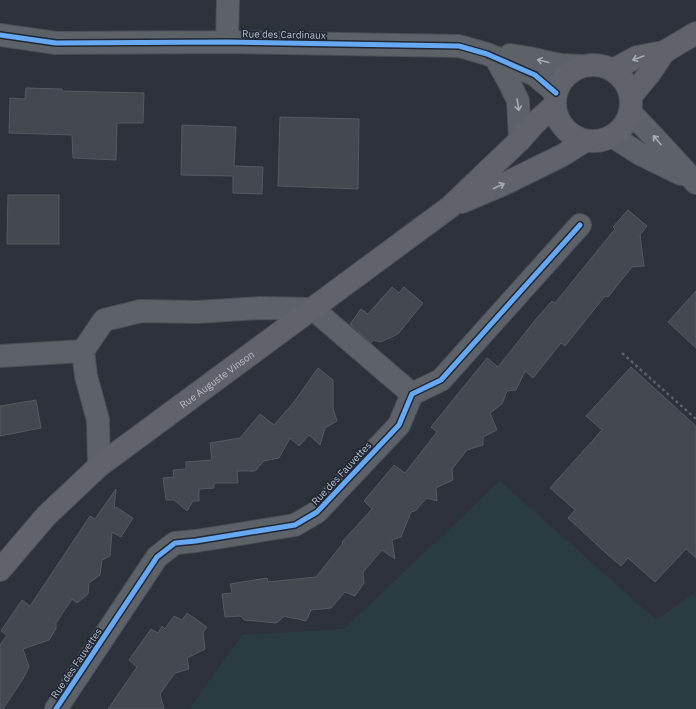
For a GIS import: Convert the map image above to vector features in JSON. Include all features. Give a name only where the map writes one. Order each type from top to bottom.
[{"type":"main road","points":[[613,70],[637,57],[664,52],[696,33]]},
{"type":"main road","points":[[555,99],[557,117],[564,128],[574,136],[585,141],[604,140],[620,130],[626,122],[630,104],[664,52]]},
{"type":"main road","points":[[450,207],[520,140],[555,99],[561,81],[570,72],[582,66],[592,65],[603,66],[613,70],[621,77],[627,86],[630,104]]},
{"type":"main road","points":[[450,207],[563,155],[585,141]]},
{"type":"main road","name":"Rue Auguste Vinson","points":[[0,570],[46,516],[98,466],[450,207]]},
{"type":"street","points":[[227,42],[228,0]]},
{"type":"street","name":"Rue des Cardinaux","points":[[0,35],[56,43],[227,42],[460,46],[491,56],[535,75],[555,99]]},
{"type":"street","name":"Rue des Cardinaux","points":[[491,56],[510,55],[560,65],[582,66]]},
{"type":"street","points":[[491,56],[510,84],[518,101],[520,140]]},
{"type":"street","points":[[630,104],[653,136],[694,181]]},
{"type":"street","points":[[612,136],[640,154],[694,181]]},
{"type":"street","points":[[98,466],[98,420],[86,376],[83,351],[104,320],[142,312],[197,312],[260,308],[313,309],[412,394],[441,380],[580,225]]},
{"type":"street","points":[[0,356],[83,351]]},
{"type":"street","name":"Rue des Fauvettes","points":[[56,709],[157,557],[175,543],[295,525],[317,512],[399,425],[412,394]]},
{"type":"path","points":[[622,353],[696,420]]},
{"type":"shaded area","points":[[500,481],[656,620],[696,592],[696,709],[189,709],[242,635],[344,629]]},
{"type":"building","points":[[26,88],[62,89],[62,91],[144,93],[143,123],[117,123],[116,160],[73,158],[72,135],[9,133],[10,98],[25,99]]},
{"type":"building","points":[[280,117],[359,119],[358,189],[278,186]]},
{"type":"building","points":[[182,125],[236,127],[234,166],[263,167],[262,194],[233,193],[233,176],[181,175]]},
{"type":"building","points":[[8,195],[59,195],[59,244],[7,244]]},
{"type":"building","points":[[628,210],[647,226],[640,235],[644,266],[632,267],[608,297],[605,296],[565,346],[561,343],[533,378],[525,371],[516,390],[507,391],[502,404],[490,413],[497,430],[483,437],[483,445],[467,450],[452,469],[453,480],[436,488],[437,501],[427,498],[415,511],[411,512],[401,537],[392,540],[395,559],[382,550],[363,572],[364,583],[355,596],[345,592],[331,608],[311,610],[306,621],[284,616],[277,623],[244,620],[241,616],[225,617],[222,594],[232,593],[230,584],[267,578],[268,582],[316,577],[343,543],[342,542],[372,509],[364,501],[394,465],[405,473],[437,432],[431,427],[487,358],[498,367],[552,301],[555,303],[615,229],[613,227]]},
{"type":"building","points":[[392,287],[399,293],[404,287],[423,303],[398,334],[381,342],[373,340],[371,343],[350,324],[361,309],[368,314]]},
{"type":"building","points":[[696,291],[696,348],[668,322]]},
{"type":"building","points":[[631,367],[696,426],[696,558],[686,549],[655,582],[628,558],[621,566],[608,555],[568,518],[575,510],[550,488],[602,430],[586,416]]},
{"type":"building","points":[[318,368],[333,380],[333,408],[337,421],[325,428],[320,445],[309,435],[299,446],[290,438],[279,458],[264,461],[255,471],[237,471],[238,483],[214,483],[214,488],[199,489],[199,501],[193,501],[187,511],[174,500],[166,500],[163,478],[174,477],[173,470],[186,469],[186,462],[212,460],[210,443],[240,438],[260,414],[274,425],[294,402]]},
{"type":"building","points":[[36,400],[41,428],[0,436],[0,406]]},
{"type":"building","points":[[116,489],[114,509],[116,507],[133,518],[121,537],[112,532],[110,556],[102,560],[100,575],[89,583],[88,594],[77,603],[72,599],[56,623],[56,629],[49,640],[23,649],[29,667],[23,679],[3,709],[0,709],[0,645],[7,635],[1,631],[22,600],[30,606],[90,516],[95,519]]},
{"type":"building","points":[[187,613],[207,627],[203,633],[205,649],[187,658],[189,669],[175,673],[160,694],[164,709],[108,709],[137,667],[129,660],[151,629],[158,633],[162,626],[165,629],[174,616],[182,620]]},
{"type":"cycle path","points":[[0,35],[56,43],[227,42],[459,46],[487,54],[535,75],[556,93]]},
{"type":"cycle path","points":[[56,709],[157,557],[175,543],[295,525],[317,512],[399,425],[412,394],[441,380],[580,225]]}]
